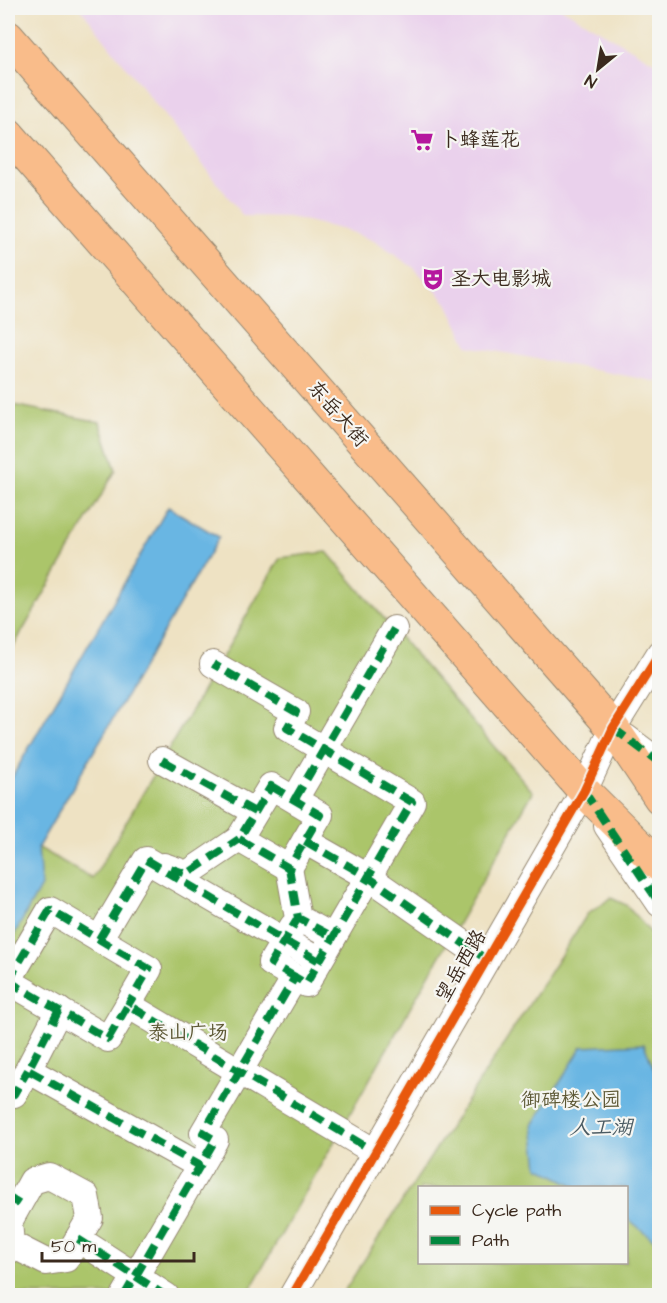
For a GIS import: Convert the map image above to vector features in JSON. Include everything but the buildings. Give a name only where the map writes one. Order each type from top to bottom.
[{"type":"main road","name":"东岳大街","points":[[11,40],[613,728],[660,798]]},
{"type":"main road","points":[[8,134],[584,791],[660,866]]},
{"type":"street","points":[[295,800],[394,629]]},
{"type":"street","name":"望岳西路","points":[[292,1296],[584,791],[613,728],[660,653]]},
{"type":"street","points":[[146,860],[187,874],[239,839],[270,786],[320,815],[289,868],[298,918],[271,963],[306,984],[412,801],[287,728],[296,712],[213,664]]},
{"type":"street","points":[[613,728],[660,763]]},
{"type":"street","points":[[162,760],[255,812]]},
{"type":"street","points":[[584,791],[660,904]]},
{"type":"street","points":[[239,839],[289,868]]},
{"type":"street","points":[[305,841],[368,877],[486,959]]},
{"type":"street","points":[[99,939],[146,860]]},
{"type":"street","points":[[146,860],[319,961]]},
{"type":"street","points":[[50,910],[99,939],[149,969],[108,1039],[8,981],[50,910]]},
{"type":"street","points":[[298,918],[333,937]]},
{"type":"street","points":[[130,1286],[215,1140],[203,1133],[295,977]]},
{"type":"street","points":[[128,1005],[375,1152]]},
{"type":"street","points":[[8,1090],[14,1094],[59,1010]]},
{"type":"street","points":[[28,1070],[200,1166]]},
{"type":"street","points":[[49,1176],[86,1196],[90,1218],[66,1259],[46,1262],[11,1244],[9,1222],[13,1201],[32,1181],[49,1176]]},
{"type":"street","points":[[78,1239],[130,1286],[166,1296]]},
{"type":"shaded area","name":"卜蜂莲花","points":[[80,8],[561,8],[659,65],[659,382],[468,346],[447,303],[414,268],[374,241],[348,231],[291,217],[243,216]]},
{"type":"green space","points":[[8,404],[100,422],[116,470],[8,656]]},
{"type":"green space","name":"泰山广场","points":[[327,552],[533,792],[247,1295],[8,1295],[8,830],[93,879],[280,558]]},
{"type":"green space","name":"御碑楼公园","points":[[611,898],[626,905],[659,942],[659,1295],[341,1296],[588,913]]},
{"type":"water","points":[[168,507],[219,537],[38,847],[41,886],[8,946],[8,784]]},
{"type":"water","name":"人工湖","points":[[644,1044],[659,1082],[659,1244],[628,1219],[628,1186],[575,1186],[538,1167],[533,1125],[582,1047]]},
{"type":"marked path","points":[[295,799],[394,629]]},
{"type":"marked path","points":[[124,1296],[215,1140],[203,1133],[295,977],[306,984],[412,802],[287,728],[296,712],[213,664]]},
{"type":"marked path","points":[[613,728],[660,763]]},
{"type":"marked path","points":[[162,760],[255,812]]},
{"type":"marked path","points":[[271,786],[320,815],[289,868],[239,839],[271,786]]},
{"type":"marked path","points":[[584,791],[660,904]]},
{"type":"marked path","points":[[170,868],[187,874],[239,839]]},
{"type":"marked path","points":[[305,841],[368,877],[486,959]]},
{"type":"marked path","points":[[99,939],[146,860],[319,961]]},
{"type":"marked path","points":[[289,868],[298,918],[333,937]]},
{"type":"marked path","points":[[8,981],[50,910],[149,969],[128,1005]]},
{"type":"marked path","points":[[295,977],[271,963],[298,918]]},
{"type":"marked path","points":[[8,981],[108,1039],[128,1005],[375,1152]]},
{"type":"marked path","points":[[59,1010],[28,1070],[200,1166]]},
{"type":"marked path","points":[[8,1091],[14,1094],[28,1070]]},
{"type":"marked path","points":[[8,1197],[19,1204]]},
{"type":"marked path","points":[[78,1239],[166,1296]]},
{"type":"cycle path","points":[[292,1296],[584,791],[613,728],[660,653]]},
{"type":"place","name":"卜蜂莲花","points":[[422,140]]},
{"type":"place","name":"圣大电影城","points":[[433,279]]}]
